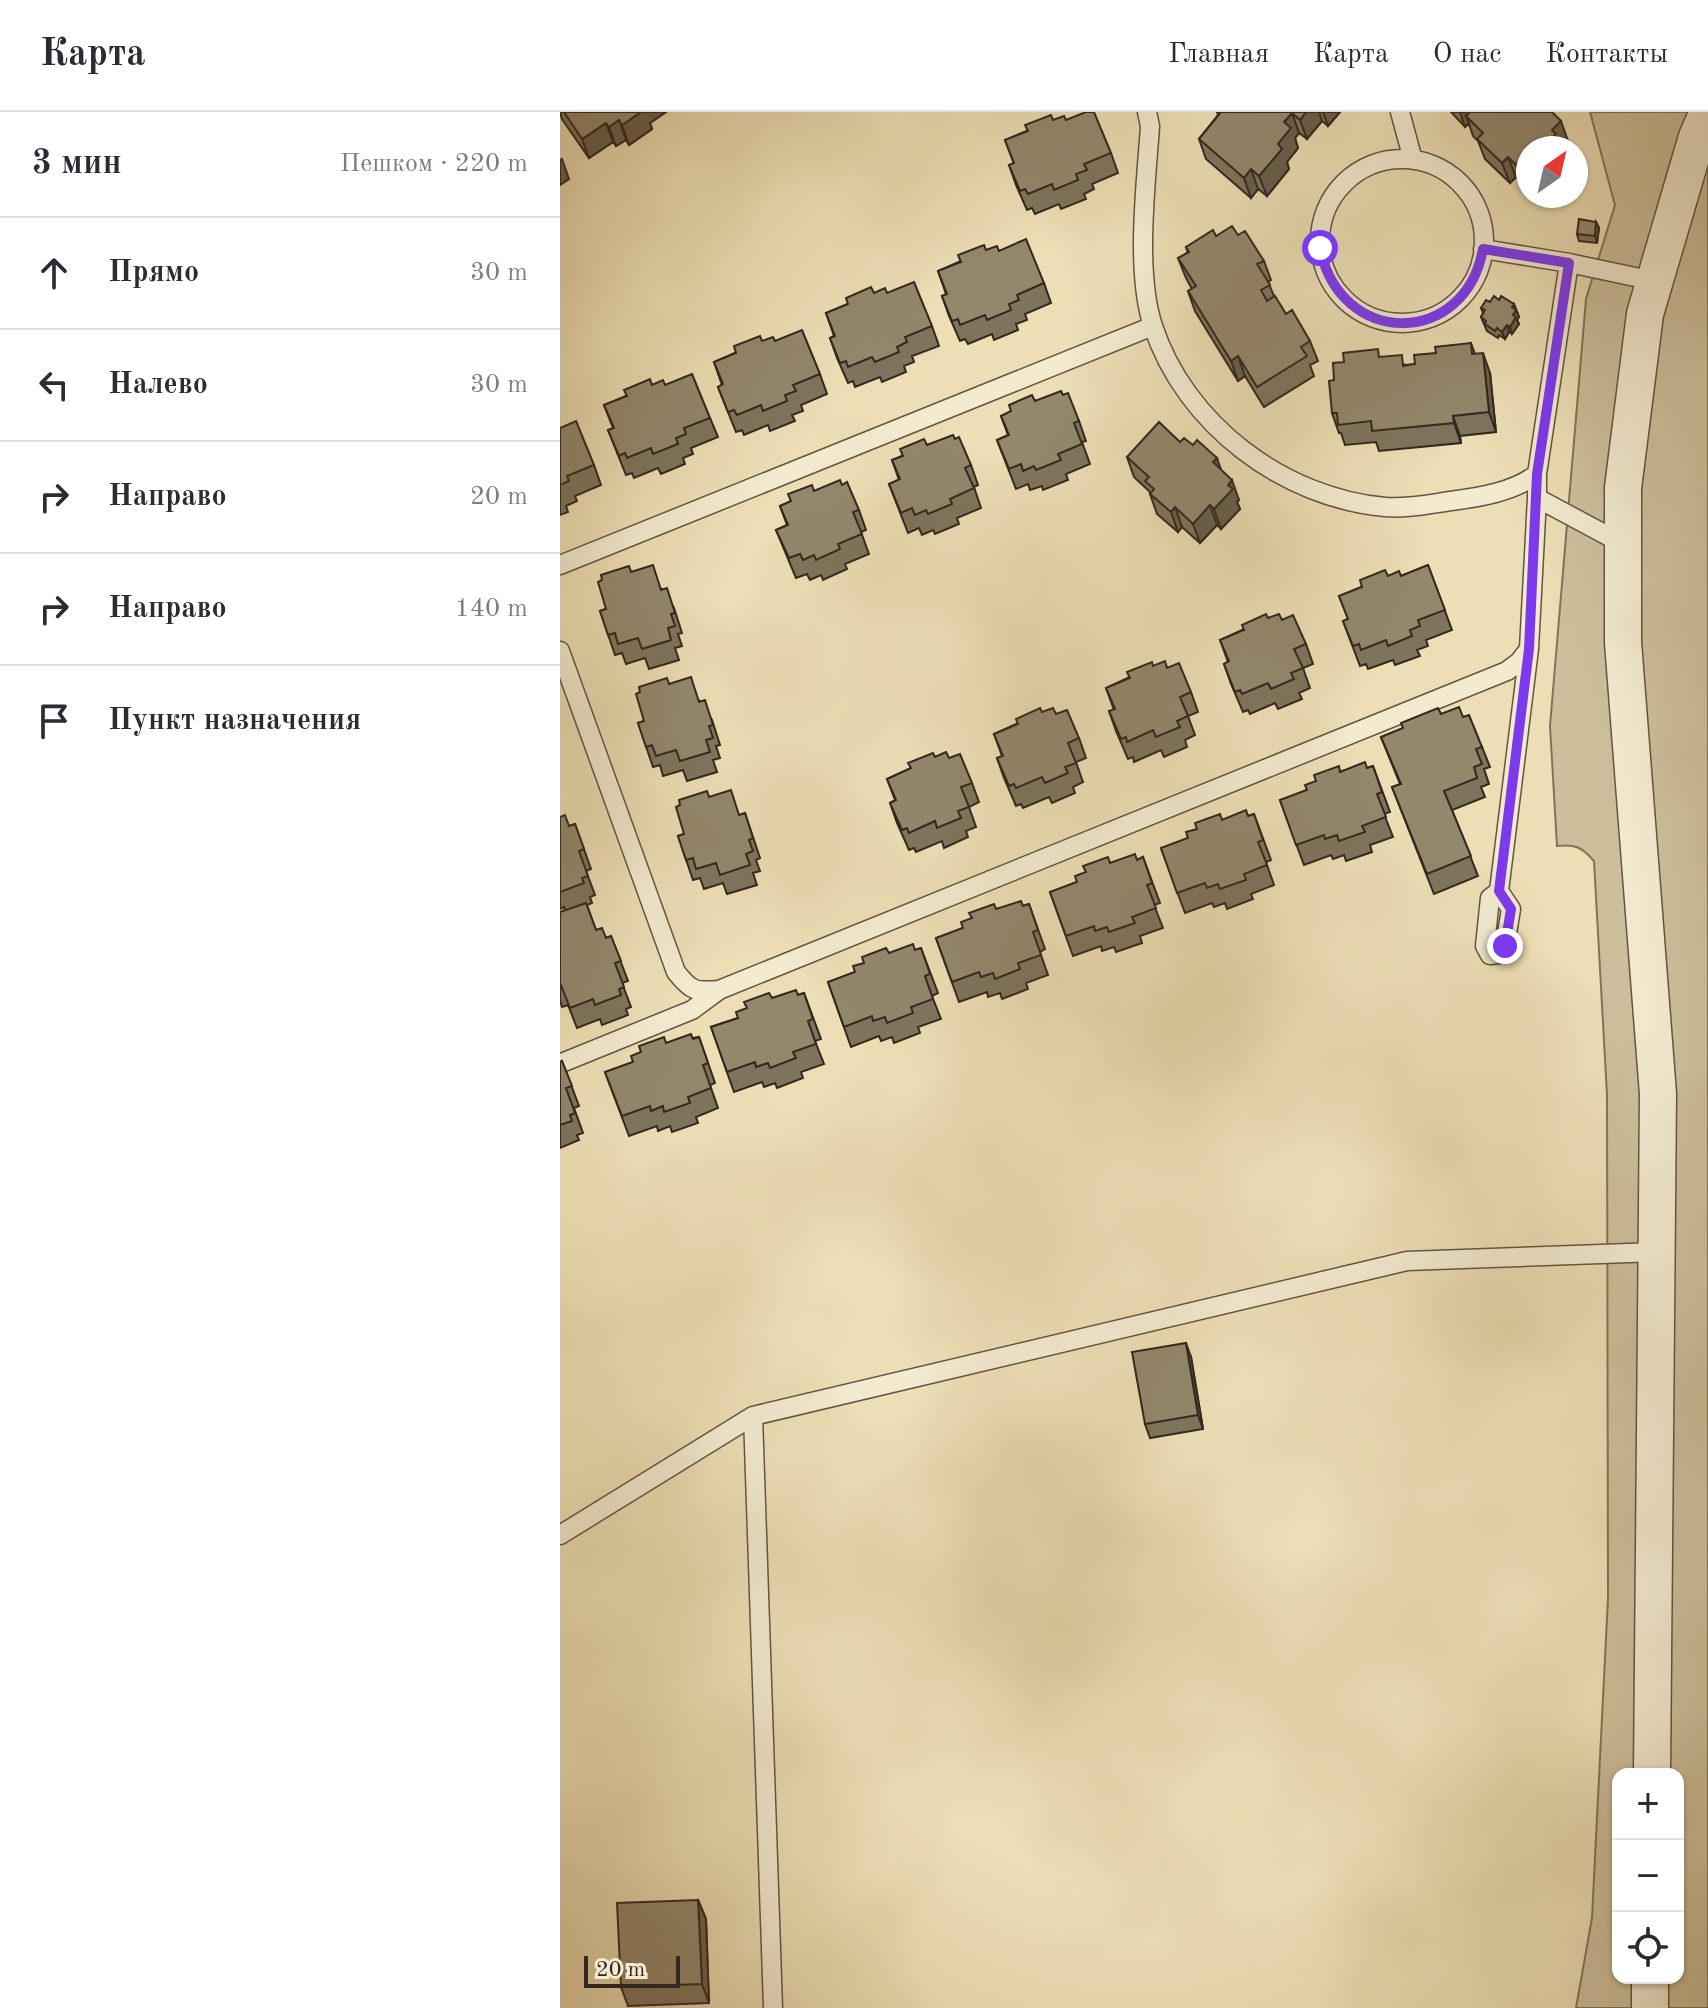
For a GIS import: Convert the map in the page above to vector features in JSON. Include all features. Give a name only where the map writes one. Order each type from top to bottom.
[{"type":"street","points":[[1652,1768],[1658,1094],[1623,642],[1623,488],[1645,314],[1697,137],[1708,112]]},
{"type":"street","points":[[1650,1984],[1650,2008]]},
{"type":"lane","points":[[1147,112],[1150,126],[1143,236],[1153,326],[1171,367],[1204,413],[1239,448],[1287,479],[1343,500],[1387,507],[1478,497],[1524,484],[1537,474]]},
{"type":"lane","points":[[1400,112],[1413,160]]},
{"type":"lane","points":[[1390,160],[1413,160],[1446,173],[1468,193],[1479,216],[1483,249],[1478,271],[1460,299],[1442,313],[1422,321],[1400,323],[1379,320],[1360,312],[1343,299],[1323,266],[1320,248],[1325,212],[1334,194],[1350,178],[1366,167],[1390,160]]},
{"type":"lane","points":[[1483,249],[1654,281]]},
{"type":"lane","points":[[1499,891],[1529,649],[1537,474],[1569,263]]},
{"type":"lane","points":[[560,565],[1153,326]]},
{"type":"lane","points":[[1537,498],[1623,544]]},
{"type":"lane","points":[[564,1062],[692,1010],[719,990],[1507,671],[1529,649]]},
{"type":"lane","points":[[560,651],[676,972],[698,992],[719,990]]},
{"type":"lane","points":[[560,1535],[753,1416],[1407,1261],[1657,1252]]},
{"type":"lane","points":[[753,1416],[773,2008]]},
{"type":"shaded area","points":[[1590,112],[1708,112],[1708,2008],[1576,2008],[1592,1918],[1608,1598],[1607,1095],[1594,861],[1578,848],[1557,846],[1550,726],[1586,299],[1615,205]]},
{"type":"building","points":[[564,112],[641,112],[622,125],[619,120],[609,127],[606,123],[582,139]]},
{"type":"building","points":[[1094,112],[1111,153],[1084,164],[1087,170],[1076,174],[1078,180],[1054,190],[1052,184],[1028,194],[1025,189],[1020,191],[1009,165],[1014,163],[1005,140],[1028,131],[1025,125],[1051,115],[1053,120],[1064,116],[1066,120]]},
{"type":"building","points":[[1221,112],[1306,112],[1300,120],[1292,113],[1284,122],[1291,128],[1278,144],[1282,149],[1259,176],[1251,169],[1244,178],[1199,139]]},
{"type":"building","points":[[1470,112],[1552,112],[1561,121],[1552,130],[1556,134],[1554,136],[1516,136],[1516,165],[1508,157],[1502,163],[1477,139],[1483,133],[1466,116]]},
{"type":"building","points":[[1579,219],[1596,222],[1595,236],[1577,234]]},
{"type":"building","points":[[1232,226],[1238,235],[1245,231],[1264,261],[1257,264],[1270,285],[1261,290],[1267,301],[1275,296],[1286,314],[1292,310],[1310,341],[1301,347],[1307,356],[1257,387],[1238,356],[1231,361],[1188,291],[1196,286],[1178,258],[1189,252],[1186,247],[1213,230],[1216,236]]},
{"type":"building","points":[[1026,239],[1044,283],[1017,295],[1019,300],[1009,304],[1011,310],[987,320],[985,315],[960,325],[958,319],[952,321],[942,296],[947,294],[938,271],[961,262],[958,255],[984,245],[986,250],[997,246],[999,251]]},
{"type":"building","points":[[914,282],[932,326],[905,337],[907,342],[897,347],[899,352],[875,362],[872,357],[848,367],[846,361],[840,363],[830,338],[835,336],[826,313],[848,304],[846,298],[871,287],[874,293],[885,288],[887,293]]},
{"type":"building","points":[[1494,296],[1499,300],[1501,296],[1514,304],[1512,307],[1516,310],[1510,327],[1507,325],[1502,332],[1485,324],[1481,317],[1485,310],[1481,308],[1486,300],[1490,302]]},
{"type":"building","points":[[802,330],[820,374],[793,385],[796,391],[785,395],[787,401],[763,411],[761,405],[737,415],[734,410],[728,412],[718,387],[723,384],[714,362],[736,353],[734,346],[760,336],[762,341],[773,337],[775,341]]},
{"type":"building","points":[[1471,343],[1472,354],[1483,353],[1489,412],[1453,416],[1454,423],[1372,431],[1371,421],[1338,425],[1337,413],[1332,413],[1329,381],[1334,380],[1333,363],[1344,362],[1343,353],[1378,349],[1379,357],[1402,355],[1403,366],[1415,364],[1414,355],[1436,353],[1435,347]]},
{"type":"building","points":[[692,374],[710,418],[684,428],[686,434],[676,438],[678,444],[653,454],[651,448],[627,458],[625,453],[619,456],[608,430],[614,428],[604,405],[627,396],[624,390],[650,379],[652,385],[663,380],[665,385]]},
{"type":"building","points":[[1061,391],[1063,395],[1068,393],[1079,421],[1074,423],[1082,444],[1058,454],[1061,460],[1036,470],[1034,466],[1023,471],[1021,464],[1009,469],[997,440],[1009,435],[1001,416],[1011,411],[1009,405],[1032,395],[1035,401]]},
{"type":"building","points":[[576,421],[594,465],[567,476],[569,481],[560,485],[560,428]]},
{"type":"building","points":[[1159,422],[1180,442],[1184,438],[1193,445],[1197,440],[1217,458],[1213,462],[1232,480],[1228,485],[1233,489],[1214,509],[1210,505],[1193,524],[1175,507],[1171,512],[1150,494],[1154,489],[1145,481],[1149,477],[1127,457]]},
{"type":"building","points":[[953,435],[955,439],[959,437],[971,465],[965,468],[974,488],[950,499],[952,504],[928,514],[926,510],[915,515],[912,508],[901,513],[889,484],[900,479],[892,460],[903,456],[900,449],[924,439],[927,445]]},
{"type":"building","points":[[840,480],[842,485],[847,482],[859,510],[853,512],[862,534],[838,544],[840,549],[816,560],[814,555],[803,560],[800,554],[789,558],[776,530],[788,525],[780,506],[791,501],[788,494],[812,485],[814,491]]},
{"type":"building","points":[[653,565],[661,590],[667,588],[675,613],[671,614],[675,626],[668,628],[671,640],[642,649],[638,638],[618,644],[615,633],[608,635],[600,611],[606,609],[598,582],[602,580],[601,575],[629,566],[631,572]]},
{"type":"building","points":[[1428,565],[1445,610],[1418,620],[1420,626],[1410,630],[1412,636],[1388,646],[1386,640],[1361,650],[1359,644],[1353,646],[1343,621],[1348,619],[1339,596],[1362,587],[1360,580],[1385,570],[1388,576],[1399,571],[1401,576]]},
{"type":"building","points":[[1266,614],[1268,618],[1279,614],[1282,620],[1293,615],[1306,644],[1294,649],[1303,668],[1291,673],[1294,679],[1271,689],[1268,683],[1242,694],[1240,690],[1235,692],[1224,664],[1229,661],[1220,640],[1244,630],[1242,625]]},
{"type":"building","points":[[1165,661],[1167,668],[1179,663],[1191,692],[1180,697],[1188,716],[1177,721],[1180,727],[1156,737],[1153,730],[1127,742],[1126,737],[1121,739],[1109,711],[1115,709],[1106,688],[1130,678],[1127,672],[1152,662],[1153,666]]},
{"type":"building","points":[[691,677],[699,702],[705,700],[713,725],[709,726],[713,738],[706,740],[710,752],[680,761],[676,750],[656,756],[652,745],[646,747],[638,723],[644,721],[636,694],[640,692],[639,687],[667,678],[669,684]]},
{"type":"building","points":[[1459,707],[1463,717],[1469,715],[1482,747],[1476,749],[1482,764],[1474,767],[1477,778],[1444,791],[1471,856],[1427,874],[1392,787],[1401,784],[1381,737],[1403,728],[1401,723],[1438,708],[1441,714]]},
{"type":"building","points":[[1040,708],[1042,712],[1053,708],[1056,714],[1067,710],[1079,738],[1068,743],[1076,763],[1065,767],[1068,773],[1045,783],[1042,777],[1016,788],[1014,784],[1009,786],[997,758],[1003,756],[994,734],[1018,724],[1016,719]]},
{"type":"building","points":[[946,752],[949,758],[960,754],[972,783],[961,787],[969,807],[958,811],[961,818],[937,828],[935,821],[909,833],[907,828],[902,830],[890,803],[896,800],[887,779],[911,768],[908,763],[933,753],[935,757]]},
{"type":"building","points":[[1365,762],[1367,768],[1373,766],[1382,792],[1377,794],[1386,817],[1362,826],[1365,832],[1339,841],[1337,835],[1325,839],[1324,835],[1296,845],[1280,800],[1307,790],[1305,785],[1316,781],[1314,775],[1339,766],[1340,772]]},
{"type":"building","points":[[731,790],[739,815],[745,813],[753,838],[749,840],[753,851],[746,854],[750,865],[720,875],[716,863],[696,869],[693,858],[686,860],[678,836],[684,834],[676,807],[680,805],[679,800],[707,791],[709,797]]},
{"type":"building","points":[[1246,810],[1248,816],[1254,814],[1263,840],[1258,842],[1267,865],[1244,874],[1246,880],[1220,889],[1218,884],[1207,888],[1205,883],[1177,893],[1161,848],[1188,838],[1186,832],[1197,829],[1195,823],[1220,814],[1222,820]]},
{"type":"building","points":[[565,815],[569,826],[575,824],[584,849],[579,851],[588,876],[582,878],[584,883],[560,892],[560,817]]},
{"type":"building","points":[[1135,854],[1137,860],[1143,857],[1152,883],[1147,885],[1156,908],[1132,917],[1135,923],[1109,932],[1107,927],[1095,931],[1094,926],[1066,936],[1050,892],[1077,882],[1075,876],[1086,872],[1083,866],[1108,857],[1110,863]]},
{"type":"building","points":[[1021,901],[1023,906],[1029,904],[1038,930],[1033,932],[1041,955],[1018,963],[1020,969],[995,979],[993,973],[981,977],[979,972],[952,982],[936,938],[963,928],[961,922],[972,918],[969,913],[994,904],[996,909]]},
{"type":"building","points":[[586,903],[596,930],[602,928],[606,938],[611,936],[621,961],[615,963],[624,987],[619,989],[621,995],[595,1005],[593,999],[570,1008],[560,986],[560,912]]},
{"type":"building","points":[[913,944],[915,950],[921,948],[930,974],[925,976],[933,999],[911,1007],[913,1013],[887,1023],[885,1017],[873,1021],[872,1016],[844,1027],[828,982],[855,972],[853,966],[864,963],[862,957],[886,948],[889,953]]},
{"type":"building","points":[[796,990],[798,995],[804,993],[813,1019],[808,1021],[816,1044],[793,1052],[796,1058],[770,1068],[768,1063],[756,1067],[755,1062],[727,1072],[711,1027],[738,1018],[736,1012],[747,1008],[744,1002],[769,993],[772,998]]},
{"type":"building","points":[[691,1034],[693,1039],[699,1037],[708,1063],[703,1065],[711,1088],[688,1097],[690,1103],[664,1112],[663,1106],[651,1111],[650,1106],[622,1116],[605,1072],[633,1062],[631,1056],[641,1052],[639,1046],[664,1037],[666,1043]]},
{"type":"building","points":[[560,1062],[572,1086],[566,1088],[575,1113],[570,1115],[572,1121],[560,1125]]},
{"type":"building","points":[[1186,1343],[1198,1415],[1145,1424],[1132,1352]]},
{"type":"building","points":[[698,1900],[702,1984],[621,1987],[617,1903]]},
{"type":"route","points":[[1320,248],[1323,266],[1343,299],[1360,312],[1379,320],[1400,323],[1422,321],[1442,313],[1460,299],[1473,282],[1483,249],[1569,263],[1537,474],[1529,649],[1499,891],[1511,909],[1505,946]]}]
